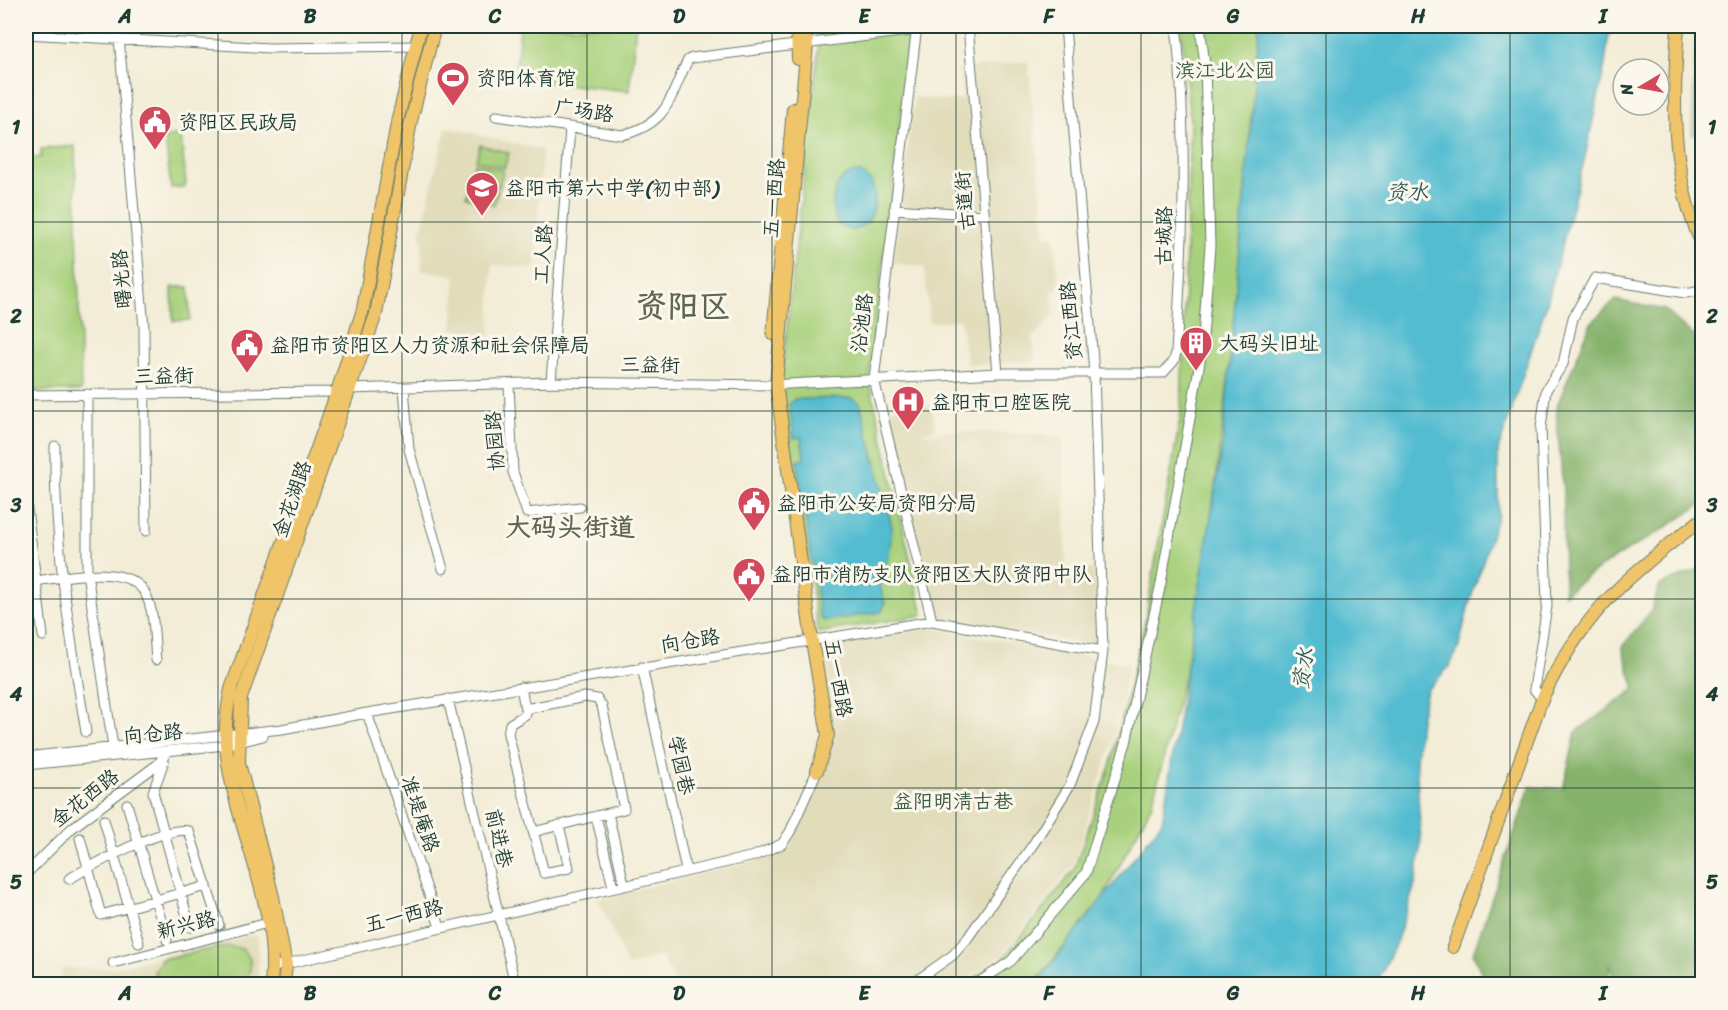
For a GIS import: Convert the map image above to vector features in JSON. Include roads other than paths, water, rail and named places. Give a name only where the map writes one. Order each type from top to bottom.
[{"type":"main road","points":[[271,984],[280,966],[230,770],[231,689],[337,392],[363,309],[398,118],[421,26]]},
{"type":"main road","name":"金花湖路","points":[[284,984],[273,897],[232,740],[241,698],[376,314],[411,121],[435,26]]},
{"type":"main road","points":[[797,26],[803,44]]},
{"type":"main road","name":"五一西路","points":[[805,26],[773,384],[808,641],[828,735],[817,771]]},
{"type":"main road","points":[[1678,26],[1673,100],[1674,134],[1688,202],[1702,244]]},
{"type":"main road","points":[[1453,947],[1542,699],[1559,663],[1597,608],[1635,570],[1702,519]]},
{"type":"street","name":"曙光路","points":[[118,26],[144,328],[146,531]]},
{"type":"street","name":"广场路","points":[[496,116],[622,135],[638,131],[661,114],[677,90],[688,60],[918,27],[948,26]]},
{"type":"street","name":"古道街","points":[[968,26],[998,373]]},
{"type":"street","name":"资江西路","points":[[912,984],[953,955],[967,939],[1034,843],[1070,784],[1094,722],[1103,651],[1094,373],[1065,26]]},
{"type":"street","name":"古城路","points":[[1094,373],[1163,373],[1174,362],[1183,247],[1182,105],[1176,26]]},
{"type":"street","points":[[976,984],[1011,961],[1086,873],[1126,742],[1161,583],[1202,350],[1210,246],[1205,64],[1200,26]]},
{"type":"street","name":"沿池路","points":[[918,27],[874,379],[932,621]]},
{"type":"street","points":[[28,32],[121,40],[270,48],[416,46]]},
{"type":"street","name":"工人路","points":[[551,382],[570,128]]},
{"type":"street","points":[[894,209],[984,215]]},
{"type":"street","points":[[1542,699],[1534,689],[1542,653],[1547,606],[1541,428],[1546,390],[1563,364],[1573,318],[1595,278],[1685,293],[1702,290]]},
{"type":"street","name":"三益街","points":[[26,395],[337,392],[351,389],[551,382],[773,384],[998,373],[1094,373]]},
{"type":"street","name":"协园路","points":[[509,384],[513,472],[527,513],[580,507]]},
{"type":"street","points":[[404,387],[409,449],[443,569]]},
{"type":"street","points":[[87,394],[88,574],[113,747]]},
{"type":"street","points":[[55,446],[54,506],[60,578],[86,732]]},
{"type":"street","points":[[26,501],[43,636]]},
{"type":"street","points":[[36,581],[88,574],[116,576],[131,582],[146,593],[156,660]]},
{"type":"street","name":"向仓路","points":[[26,765],[168,751],[448,699],[932,621],[1103,651]]},
{"type":"street","name":"学园巷","points":[[642,667],[686,870]]},
{"type":"street","points":[[521,687],[526,714],[510,724],[508,734],[544,873],[569,868],[559,825]]},
{"type":"street","points":[[525,709],[585,697],[597,699],[603,706],[624,809],[533,832]]},
{"type":"street","name":"前进巷","points":[[448,699],[515,984]]},
{"type":"street","name":"准堤庵路","points":[[367,713],[440,927]]},
{"type":"street","name":"向仓路","points":[[26,757],[113,747],[232,740]]},
{"type":"street","points":[[168,751],[153,792],[190,927]]},
{"type":"street","name":"金花西路","points":[[26,874],[72,828],[158,764],[168,751]]},
{"type":"street","name":"五一西路","points":[[280,966],[624,884],[754,856],[782,844],[790,832],[817,771]]},
{"type":"street","points":[[127,804],[167,940]]},
{"type":"street","points":[[608,813],[624,884]]},
{"type":"street","points":[[596,816],[613,887]]},
{"type":"street","points":[[104,820],[139,943]]},
{"type":"street","points":[[69,879],[114,854],[164,835],[189,831],[219,925]]},
{"type":"street","points":[[80,838],[101,915],[207,886]]},
{"type":"street","name":"新兴路","points":[[113,963],[268,923]]},
{"type":"water","name":"资水","points":[[1259,26],[1610,26],[1605,64],[1585,157],[1547,303],[1498,450],[1498,515],[1469,604],[1458,650],[1448,668],[1427,690],[1420,719],[1416,760],[1421,843],[1416,881],[1396,943],[1376,984],[1036,984],[1162,822],[1223,441]]},
{"type":"water","points":[[856,172],[869,179],[873,185],[875,200],[868,222],[853,231],[838,224],[833,201],[842,179]]},
{"type":"water","points":[[852,398],[860,403],[892,527],[889,556],[881,575],[881,590],[885,604],[881,612],[825,621],[820,618],[797,461],[804,459],[801,437],[794,438],[789,404],[795,399]]},
{"type":"place","name":"资阳体育馆","points":[[453,107]]},
{"type":"place","name":"资阳区民政局","points":[[155,151]]},
{"type":"place","name":"益阳市第六中学(初中部)","points":[[482,217]]},
{"type":"place","name":"大码头旧址","points":[[1196,372]]},
{"type":"place","name":"益阳市资阳区人力资源和社会保障局","points":[[247,374]]},
{"type":"place","name":"益阳市口腔医院","points":[[908,431]]},
{"type":"place","name":"益阳市公安局资阳分局","points":[[754,532]]},
{"type":"place","name":"益阳市消防支队资阳区大队资阳中队","points":[[749,603]]},
{"type":"district","name":"资阳区","points":[[683,306]]},
{"type":"district","name":"大码头街道","points":[[570,527]]},
{"type":"park label","name":"滨江北公园","points":[[1225,70]]},
{"type":"park label","name":"益阳明清古巷","points":[[953,801]]}]
